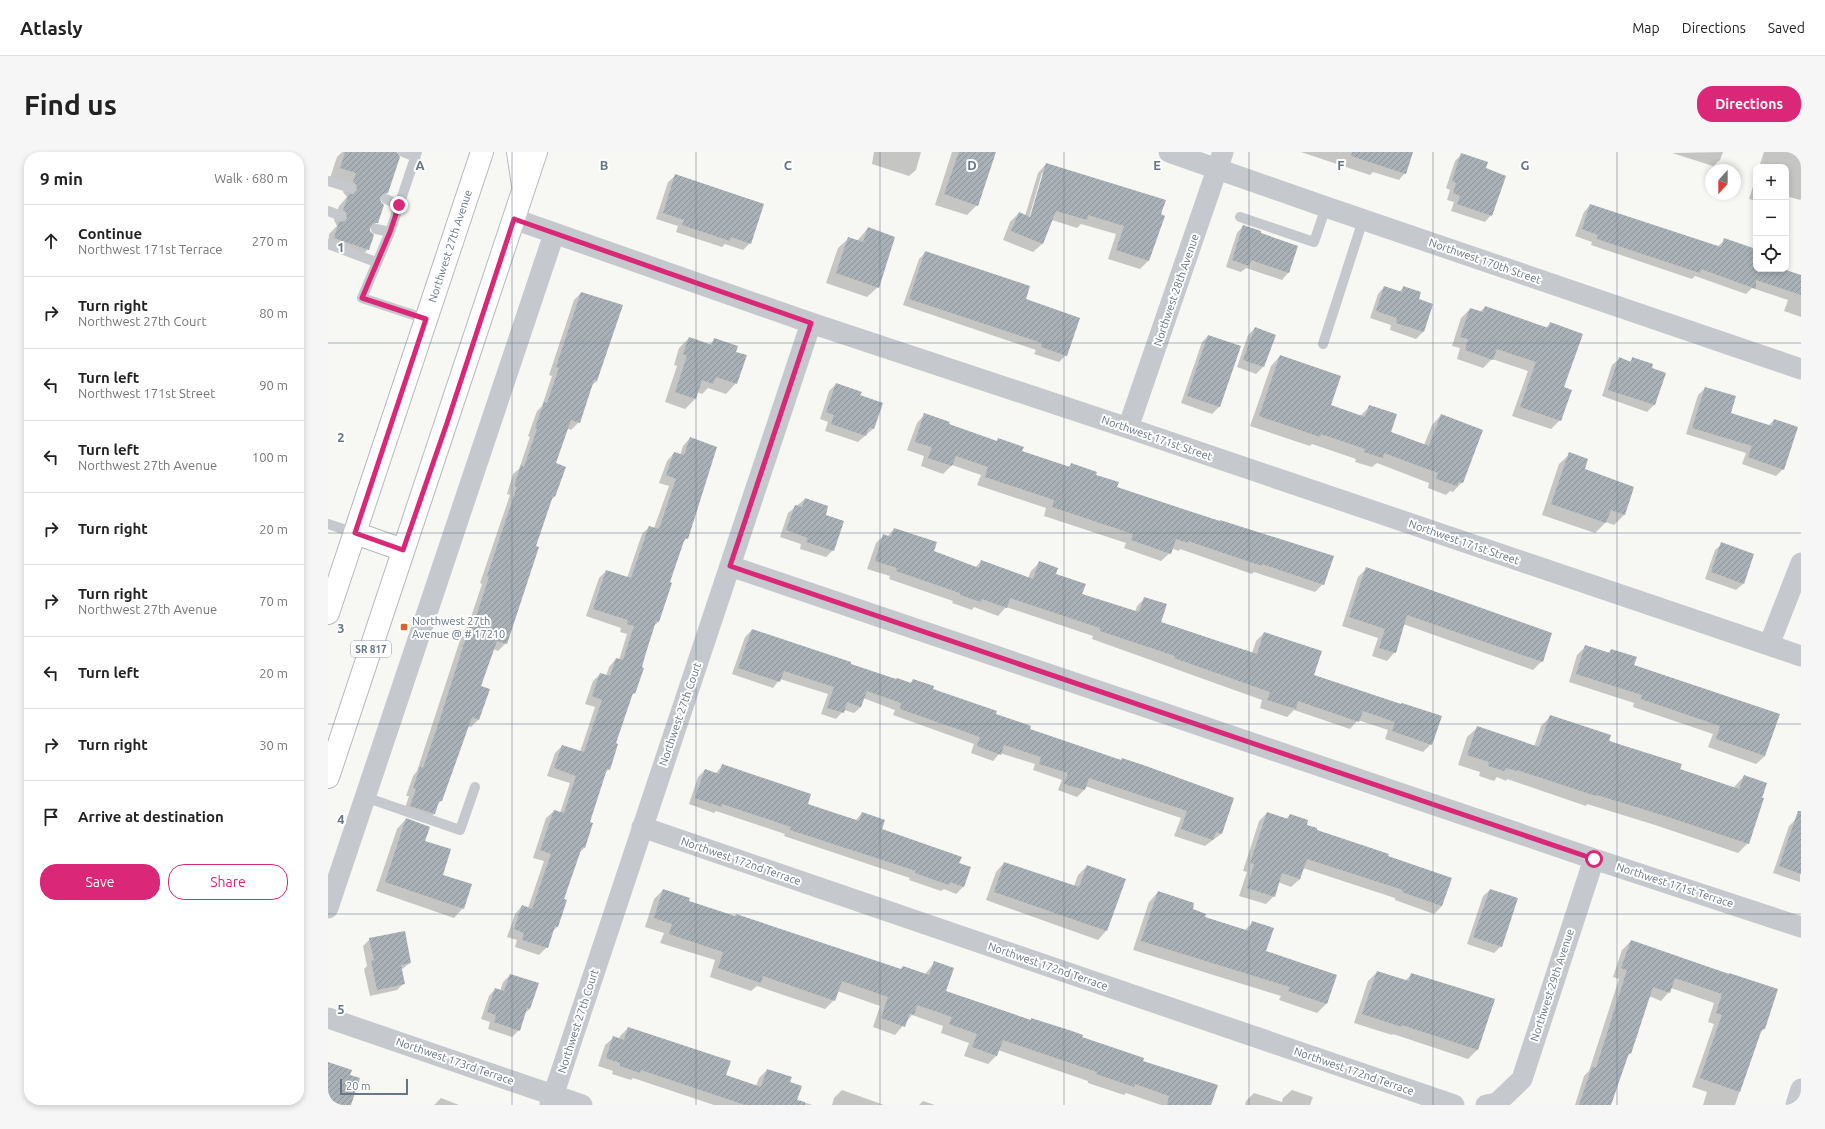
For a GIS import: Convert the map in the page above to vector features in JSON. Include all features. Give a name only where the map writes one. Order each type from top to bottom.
[{"type":"main road","name":"Northwest 27th Avenue","points":[[328,613],[482,152]]},
{"type":"main road","points":[[518,152],[524,190]]},
{"type":"main road","name":"SR 817","points":[[328,777],[536,152]]},
{"type":"main road","points":[[355,533],[403,550]]},
{"type":"street","name":"Northwest 170th Street","points":[[1169,152],[1220,160],[1326,207],[1801,369]]},
{"type":"street","name":"Northwest 28th Avenue","points":[[1128,428],[1220,160]]},
{"type":"street","name":"Northwest 171st Street","points":[[514,219],[811,323],[1128,428],[1801,656]]},
{"type":"street","points":[[328,908],[554,234]]},
{"type":"street","name":"Northwest 27th Court","points":[[552,1100],[811,323]]},
{"type":"street","points":[[1769,645],[1801,563]]},
{"type":"street","name":"Northwest 171st Terrace","points":[[730,566],[1594,859],[1801,927]]},
{"type":"street","name":"Northwest 172nd Terrace","points":[[642,827],[1454,1105]]},
{"type":"street","name":"Northwest 29th Avenue","points":[[1491,1104],[1522,1079],[1594,859]]},
{"type":"street","name":"Northwest 173rd Terrace","points":[[328,1018],[552,1100],[582,1105]]},
{"type":"street","points":[[1796,1105],[1801,1089]]},
{"type":"lane","points":[[403,152],[416,154],[390,232],[362,298],[426,319]]},
{"type":"lane","points":[[328,181],[351,188]]},
{"type":"lane","points":[[386,199],[399,205]]},
{"type":"lane","points":[[1240,217],[1314,242],[1326,207]]},
{"type":"lane","points":[[328,211],[341,216]]},
{"type":"lane","points":[[1323,344],[1363,220]]},
{"type":"lane","points":[[376,229],[390,232]]},
{"type":"lane","points":[[328,244],[376,262]]},
{"type":"lane","points":[[328,524],[355,533]]},
{"type":"lane","points":[[365,797],[460,830],[476,787]]},
{"type":"building","points":[[345,152],[397,152],[400,157],[388,193],[383,194],[380,197],[381,202],[384,205],[378,223],[374,223],[370,227],[370,231],[374,235],[369,250],[334,238],[339,222],[345,221],[347,218],[346,212],[343,210],[349,194],[353,194],[357,190],[356,184],[353,182],[356,173],[340,168]]},
{"type":"building","points":[[959,152],[996,152],[978,206],[944,194]]},
{"type":"building","points":[[1352,152],[1413,152],[1406,174],[1351,156]]},
{"type":"building","points":[[1461,153],[1488,162],[1486,168],[1506,176],[1492,216],[1457,204],[1460,196],[1453,193],[1456,183],[1452,181]]},
{"type":"building","points":[[1046,163],[1166,200],[1161,214],[1165,216],[1149,261],[1116,250],[1124,226],[1088,215],[1087,220],[1056,211],[1043,244],[1011,231],[1019,212],[1030,217]]},
{"type":"building","points":[[675,174],[764,204],[751,244],[731,237],[730,241],[682,225],[684,220],[663,213]]},
{"type":"building","points":[[1590,204],[1721,247],[1724,238],[1753,248],[1753,272],[1789,271],[1801,275],[1801,295],[1756,280],[1756,289],[1701,269],[1700,273],[1597,239],[1598,235],[1582,229]]},
{"type":"building","points":[[1243,225],[1298,246],[1289,273],[1251,260],[1249,266],[1232,260]]},
{"type":"building","points":[[868,227],[895,237],[879,288],[836,273],[848,237],[863,242]]},
{"type":"building","points":[[925,251],[1030,286],[1026,299],[1080,318],[1067,356],[1041,347],[1042,343],[909,299]]},
{"type":"building","points":[[1384,286],[1402,292],[1403,286],[1421,292],[1419,299],[1433,304],[1424,332],[1396,323],[1397,318],[1376,311]]},
{"type":"building","points":[[581,292],[623,305],[597,381],[594,380],[580,423],[571,420],[556,463],[566,467],[555,497],[553,496],[536,546],[539,547],[507,644],[497,641],[481,686],[490,689],[479,720],[472,717],[442,801],[439,801],[435,814],[410,806],[416,789],[413,788],[420,767],[423,768],[471,622],[474,623],[489,577],[487,576],[517,487],[514,486],[521,465],[524,467],[537,429],[535,428],[544,402],[547,403],[559,368],[556,367]]},
{"type":"building","points":[[1485,306],[1548,328],[1550,322],[1583,334],[1564,387],[1572,390],[1561,421],[1520,407],[1536,362],[1497,349],[1493,360],[1465,350],[1468,339],[1460,337],[1470,308],[1483,312]]},
{"type":"building","points":[[1255,327],[1276,335],[1264,367],[1243,360]]},
{"type":"building","points":[[1208,335],[1241,346],[1220,407],[1187,396]]},
{"type":"building","points":[[689,337],[712,345],[714,338],[738,346],[736,352],[747,355],[737,384],[716,377],[713,384],[702,380],[696,399],[675,392],[687,356],[683,354]]},
{"type":"building","points":[[1280,355],[1341,376],[1331,405],[1365,417],[1369,405],[1397,414],[1391,432],[1429,446],[1441,414],[1483,430],[1463,483],[1459,482],[1457,486],[1436,479],[1438,473],[1384,453],[1383,458],[1364,452],[1365,449],[1321,434],[1320,437],[1259,416]]},
{"type":"building","points":[[1619,357],[1631,362],[1632,357],[1653,364],[1652,368],[1666,373],[1655,405],[1608,390]]},
{"type":"building","points":[[836,383],[862,392],[860,395],[883,403],[874,429],[869,427],[866,436],[831,424],[834,415],[826,412]]},
{"type":"building","points":[[1705,387],[1736,396],[1731,413],[1772,426],[1774,419],[1798,427],[1784,470],[1748,457],[1752,446],[1692,428]]},
{"type":"building","points":[[924,413],[950,422],[949,424],[997,441],[998,438],[1024,447],[1022,451],[1070,467],[1071,463],[1097,472],[1096,475],[1119,482],[1117,487],[1334,556],[1324,585],[1188,541],[1188,543],[1176,539],[1171,554],[1131,540],[1133,534],[1052,507],[1054,500],[985,477],[988,467],[956,456],[952,466],[928,458],[932,447],[915,442]]},
{"type":"building","points":[[690,437],[717,447],[688,539],[685,538],[670,582],[672,583],[659,622],[656,621],[642,667],[644,668],[635,694],[633,693],[616,743],[618,744],[610,770],[607,769],[590,822],[593,823],[585,848],[582,847],[564,899],[567,900],[558,927],[555,926],[548,948],[522,940],[524,933],[514,929],[522,905],[532,909],[551,854],[540,850],[554,810],[564,813],[576,776],[554,768],[562,745],[584,752],[602,700],[592,696],[600,673],[610,676],[616,658],[623,660],[634,626],[627,624],[628,620],[593,609],[606,570],[631,578],[649,526],[659,529],[676,479],[666,475],[674,452],[684,455]]},
{"type":"building","points":[[1569,452],[1588,459],[1585,469],[1634,487],[1625,515],[1611,510],[1606,523],[1551,504]]},
{"type":"building","points":[[805,498],[828,506],[826,515],[844,521],[834,551],[806,542],[808,538],[786,530],[795,505],[802,507]]},
{"type":"building","points":[[894,528],[937,542],[934,551],[979,568],[981,560],[1033,579],[1039,561],[1058,568],[1056,574],[1086,584],[1082,594],[1139,612],[1144,597],[1167,604],[1161,622],[1257,654],[1264,632],[1322,651],[1314,675],[1442,716],[1432,745],[1392,731],[1395,722],[1363,711],[1359,722],[1298,701],[1296,709],[1267,700],[1270,692],[1174,658],[1175,656],[1100,631],[1100,628],[1010,598],[1007,608],[982,599],[981,602],[960,595],[960,593],[896,571],[897,568],[875,561],[883,534],[891,537]]},
{"type":"building","points":[[1721,542],[1754,554],[1744,584],[1711,572]]},
{"type":"building","points":[[1366,567],[1552,633],[1543,662],[1407,615],[1396,653],[1379,648],[1385,629],[1349,617]]},
{"type":"building","points":[[752,629],[851,662],[851,664],[896,679],[897,678],[911,683],[913,679],[934,686],[933,689],[997,711],[996,714],[1031,726],[1030,729],[1121,760],[1122,758],[1146,766],[1234,798],[1222,834],[1216,832],[1213,840],[1181,829],[1187,811],[1089,778],[1085,790],[1064,784],[1068,773],[1039,764],[1041,757],[1004,745],[1001,755],[977,746],[980,737],[900,709],[901,703],[867,691],[861,707],[847,702],[844,713],[827,708],[834,687],[784,671],[780,682],[738,668]]},
{"type":"building","points":[[1585,645],[1610,653],[1611,649],[1637,657],[1634,665],[1780,714],[1765,756],[1716,739],[1720,726],[1641,699],[1642,695],[1576,674]]},
{"type":"building","points":[[1550,715],[1611,735],[1609,741],[1682,764],[1680,769],[1739,789],[1744,775],[1767,783],[1762,798],[1764,798],[1749,844],[1517,770],[1506,768],[1504,771],[1488,766],[1489,762],[1467,755],[1477,726],[1539,747]]},
{"type":"building","points":[[722,764],[811,794],[808,804],[859,821],[862,812],[885,820],[882,829],[962,857],[959,863],[971,867],[964,887],[950,882],[949,885],[915,873],[916,871],[790,830],[791,827],[722,804],[722,807],[695,798],[705,769],[719,774]]},
{"type":"building","points":[[1798,811],[1801,811],[1801,874],[1779,866]]},
{"type":"building","points":[[1267,812],[1288,819],[1290,814],[1308,820],[1307,825],[1317,828],[1317,830],[1389,854],[1388,856],[1452,878],[1442,906],[1402,892],[1403,890],[1307,859],[1300,879],[1282,873],[1275,897],[1247,888],[1254,864],[1250,863]]},
{"type":"building","points":[[406,818],[430,827],[425,841],[451,849],[443,875],[472,884],[464,909],[385,882]]},
{"type":"building","points":[[1004,862],[1079,887],[1087,865],[1126,879],[1107,931],[994,892]]},
{"type":"building","points":[[663,889],[690,898],[689,901],[735,916],[736,914],[901,969],[903,966],[929,975],[934,961],[954,968],[946,991],[1031,1020],[1031,1018],[1072,1031],[1083,1035],[1082,1037],[1144,1058],[1143,1061],[1218,1085],[1211,1105],[1167,1105],[1169,1096],[1135,1084],[1134,1087],[1096,1074],[1097,1072],[1003,1040],[997,1056],[972,1047],[977,1034],[949,1024],[952,1017],[917,1005],[914,1015],[910,1013],[905,1027],[881,1018],[888,997],[842,981],[835,1001],[763,976],[761,983],[718,968],[723,952],[669,934],[672,924],[654,918]]},
{"type":"building","points":[[1490,889],[1518,898],[1502,947],[1473,937]]},
{"type":"building","points":[[1158,891],[1194,903],[1193,909],[1206,914],[1205,917],[1249,931],[1252,921],[1274,928],[1266,951],[1337,975],[1327,1004],[1288,991],[1290,987],[1141,941]]},
{"type":"building","points":[[405,931],[411,963],[401,965],[405,984],[377,990],[371,961],[374,960],[369,938]]},
{"type":"building","points":[[1631,940],[1729,974],[1778,989],[1765,1029],[1762,1029],[1740,1092],[1700,1078],[1722,1015],[1716,1013],[1722,994],[1675,978],[1670,993],[1653,987],[1631,1054],[1629,1053],[1611,1105],[1579,1105],[1592,1067],[1596,1068],[1627,970],[1621,968]]},
{"type":"building","points":[[1377,971],[1409,981],[1411,973],[1495,999],[1478,1050],[1402,1025],[1402,1027],[1362,1014]]},
{"type":"building","points":[[510,974],[539,983],[530,1009],[527,1008],[520,1031],[494,1022],[496,1015],[487,1012],[495,988],[504,991]]},
{"type":"building","points":[[628,1027],[731,1061],[726,1075],[761,1087],[767,1069],[792,1077],[790,1082],[802,1086],[797,1100],[805,1102],[805,1105],[745,1105],[641,1070],[640,1073],[620,1066],[620,1063],[606,1058],[613,1036],[624,1040]]},
{"type":"building","points":[[328,1062],[352,1070],[350,1075],[360,1078],[351,1105],[328,1105]]},
{"type":"place","name":"Northwest 27th Avenue @ # 17210","points":[[404,627]]},
{"type":"route","points":[[399,205],[390,232],[362,298],[426,319],[355,533],[403,550],[447,423],[514,219],[811,323],[730,566],[1594,859]]}]
